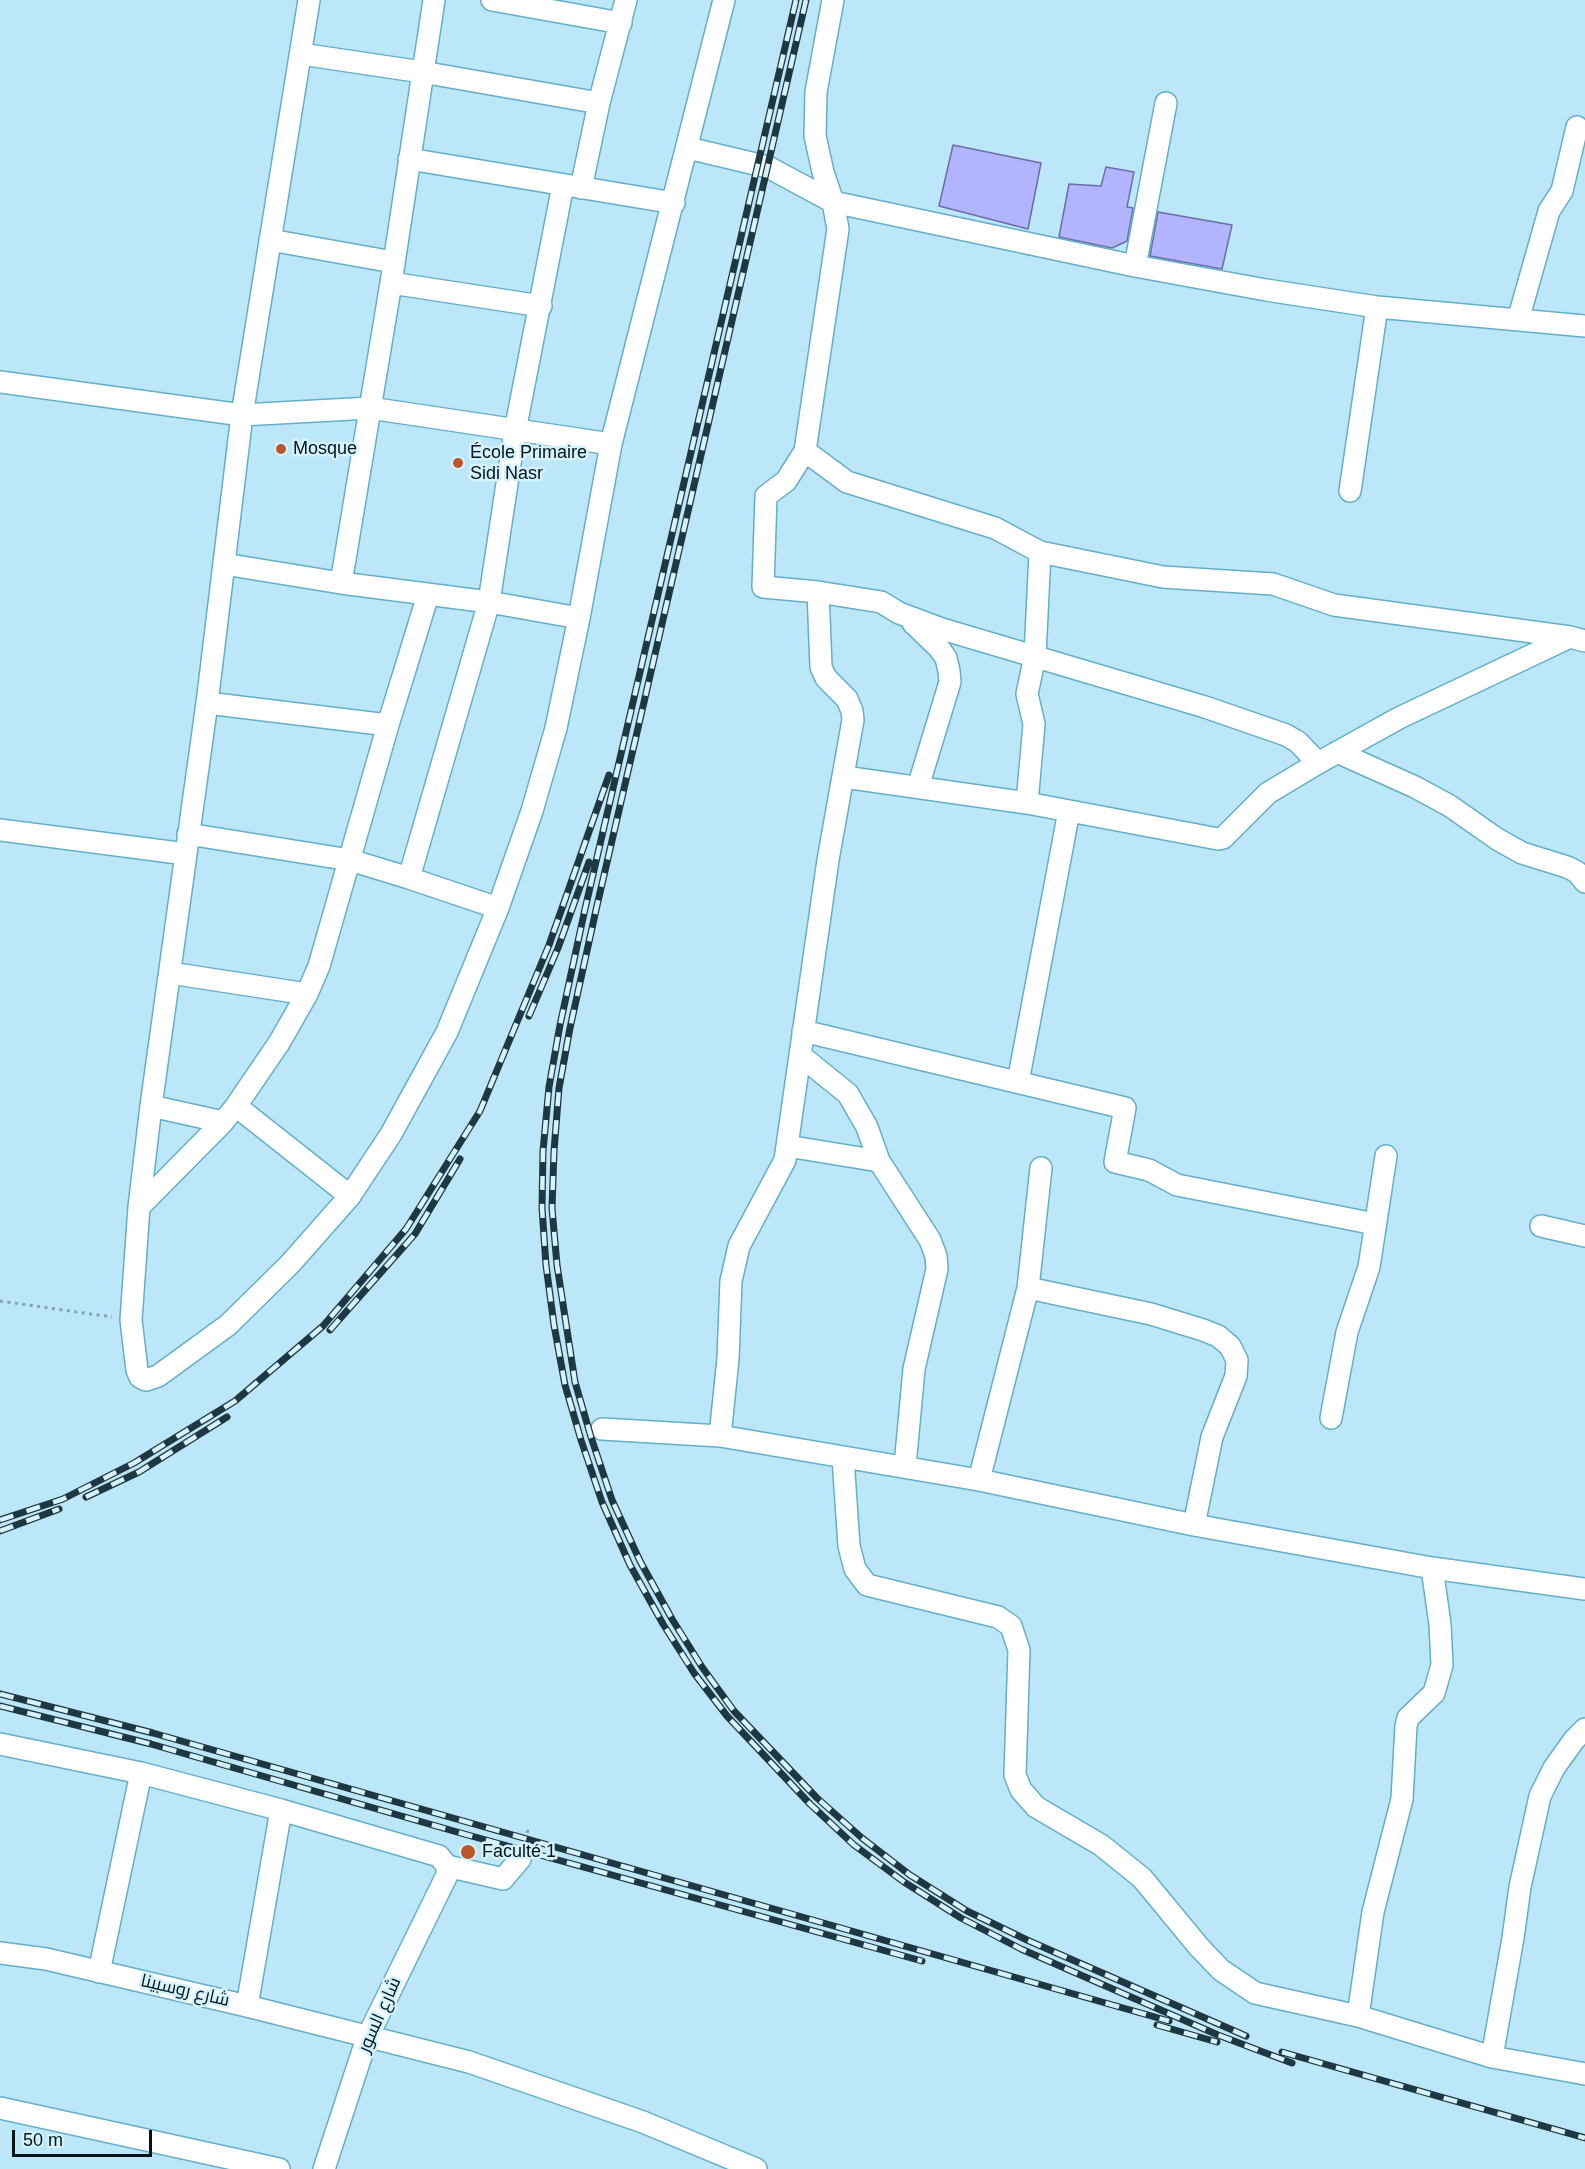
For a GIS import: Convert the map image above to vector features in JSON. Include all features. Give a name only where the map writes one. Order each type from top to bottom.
[{"type":"street","points":[[309,0],[242,416],[207,703],[139,1207],[131,1320],[135,1361],[140,1377],[146,1380],[158,1376],[228,1325],[290,1264],[350,1196],[391,1134],[447,1032],[498,908],[532,811],[556,728],[611,444],[724,0]]},
{"type":"street","points":[[341,583],[434,0]]},
{"type":"street","points":[[492,0],[621,23]]},
{"type":"street","points":[[409,878],[489,602],[515,431],[541,306],[572,187],[599,104],[626,0]]},
{"type":"street","points":[[833,0],[816,92],[815,136],[838,229],[805,452],[786,481],[766,496],[763,587],[818,592],[881,602],[899,612],[942,629],[1205,707],[1286,735],[1298,742],[1318,763]]},
{"type":"street","points":[[301,54],[422,72],[599,104]]},
{"type":"street","points":[[1135,266],[1166,103]]},
{"type":"street","points":[[1518,320],[1549,211],[1562,191],[1577,126]]},
{"type":"street","points":[[688,148],[768,167],[833,202],[1135,266],[1377,307],[1585,326]]},
{"type":"street","points":[[409,159],[674,203]]},
{"type":"street","points":[[270,240],[392,272],[541,306]]},
{"type":"street","points":[[1350,491],[1377,307]]},
{"type":"street","points":[[0,382],[242,416],[370,408],[611,444]]},
{"type":"street","points":[[805,452],[847,482],[995,528],[1040,552],[1162,577],[1274,584],[1334,604],[1578,639]]},
{"type":"street","points":[[1027,803],[1034,724],[1027,694],[1035,656],[1040,552]]},
{"type":"street","points":[[224,564],[341,583],[489,602],[579,618]]},
{"type":"street","points":[[720,1436],[728,1359],[731,1281],[739,1246],[785,1160],[828,860],[854,720],[847,699],[826,678],[821,667],[818,592]]},
{"type":"street","points":[[139,1207],[229,1114],[279,1043],[307,994],[319,966],[428,595]]},
{"type":"street","points":[[899,612],[924,632],[939,648],[946,658],[950,671],[950,682],[918,787]]},
{"type":"street","points":[[844,777],[1027,803],[1218,839],[1223,838],[1268,793],[1337,752],[1399,718],[1578,639]]},
{"type":"street","points":[[207,703],[388,725]]},
{"type":"street","points":[[1337,752],[1415,787],[1450,806],[1497,839],[1522,853],[1568,867],[1585,882]]},
{"type":"street","points":[[1018,1082],[1069,811]]},
{"type":"street","points":[[0,830],[187,844],[350,861],[498,908]]},
{"type":"street","points":[[170,973],[307,994]]},
{"type":"street","points":[[804,1031],[1125,1108],[1115,1162],[1149,1170],[1177,1185],[1375,1224]]},
{"type":"street","points":[[800,1055],[848,1094],[867,1127],[879,1161],[930,1240],[936,1256],[937,1269],[914,1369],[905,1466]]},
{"type":"street","points":[[151,1106],[229,1114],[350,1196]]},
{"type":"street","points":[[787,1146],[879,1161]]},
{"type":"street","points":[[1331,1418],[1347,1332],[1369,1267],[1386,1156]]},
{"type":"street","points":[[979,1480],[1028,1288],[1041,1168]]},
{"type":"street","points":[[1541,1226],[1585,1236]]},
{"type":"street","points":[[1028,1288],[1151,1314],[1218,1336],[1230,1346],[1237,1360],[1236,1376],[1212,1437],[1194,1525]]},
{"type":"street","points":[[602,1429],[720,1436],[843,1458],[905,1466],[1194,1525],[1432,1568],[1585,1589]]},
{"type":"street","points":[[843,1458],[849,1546],[855,1569],[867,1585],[998,1617],[1011,1626],[1019,1650],[1015,1775],[1021,1790],[1036,1807],[1101,1845],[1142,1878],[1221,1970],[1255,1993],[1358,2016],[1492,2057],[1585,2074]]},
{"type":"street","points":[[1358,2016],[1379,1884],[1402,1799],[1406,1726],[1408,1719],[1434,1693],[1442,1665],[1440,1624],[1432,1568]]},
{"type":"street","points":[[1492,2057],[1522,1877],[1540,1796],[1554,1768],[1585,1729]]},
{"type":"street","points":[[0,1744],[141,1773],[281,1810],[440,1856],[447,1866],[503,1879],[520,1859]]},
{"type":"street","points":[[99,1972],[141,1773]]},
{"type":"street","points":[[247,2006],[281,1810]]},
{"type":"street","name":"شارع السور","points":[[324,2169],[367,2038],[447,1875],[447,1866]]},
{"type":"street","name":"شارع روسبينا","points":[[0,1953],[46,1959],[247,2006],[469,2062],[643,2122],[756,2169]]},
{"type":"street","points":[[0,2108],[279,2169]]},
{"type":"path","points":[[0,1301],[131,1320]]},
{"type":"building","points":[[953,145],[1041,163],[1028,229],[939,206]]},
{"type":"building","points":[[1106,167],[1134,172],[1127,207],[1133,208],[1127,241],[1112,248],[1059,237],[1069,184],[1101,186]]},
{"type":"building","points":[[1158,212],[1232,225],[1222,269],[1150,256]]},
{"type":"railway","points":[[796,0],[585,909],[549,1087],[543,1151],[542,1208],[546,1265],[565,1385],[602,1502],[630,1565],[663,1624],[694,1673],[727,1716],[810,1804],[854,1845],[904,1882],[961,1918],[1021,1949],[1218,2035],[1292,2063]]},
{"type":"railway","points":[[806,0],[596,910],[559,1088],[552,1208],[557,1265],[575,1382],[612,1500],[640,1561],[672,1619],[702,1667],[734,1711],[817,1798],[862,1838],[910,1875],[967,1911],[1027,1940],[1246,2036]]},
{"type":"railway","points":[[0,1520],[63,1499],[134,1463],[235,1401],[323,1326],[406,1229],[480,1111],[549,945],[609,775]]},
{"type":"railway","points":[[529,1016],[558,948],[589,862]]},
{"type":"railway","points":[[330,1330],[415,1234],[460,1159]]},
{"type":"railway","points":[[86,1497],[139,1472],[227,1417]]},
{"type":"railway","points":[[0,1531],[59,1509]]},
{"type":"railway","points":[[0,1694],[153,1733],[1169,2021]]},
{"type":"railway","points":[[0,1706],[151,1744],[457,1832],[922,1961]]},
{"type":"railway","points":[[1157,2025],[1217,2042]]},
{"type":"railway","points":[[1282,2052],[1585,2138]]},
{"type":"place","name":"Mosque","points":[[281,449]]},
{"type":"place","name":"École Primaire Sidi Nasr","points":[[458,463]]},
{"type":"place","name":"Faculté 1","points":[[468,1852]]}]
